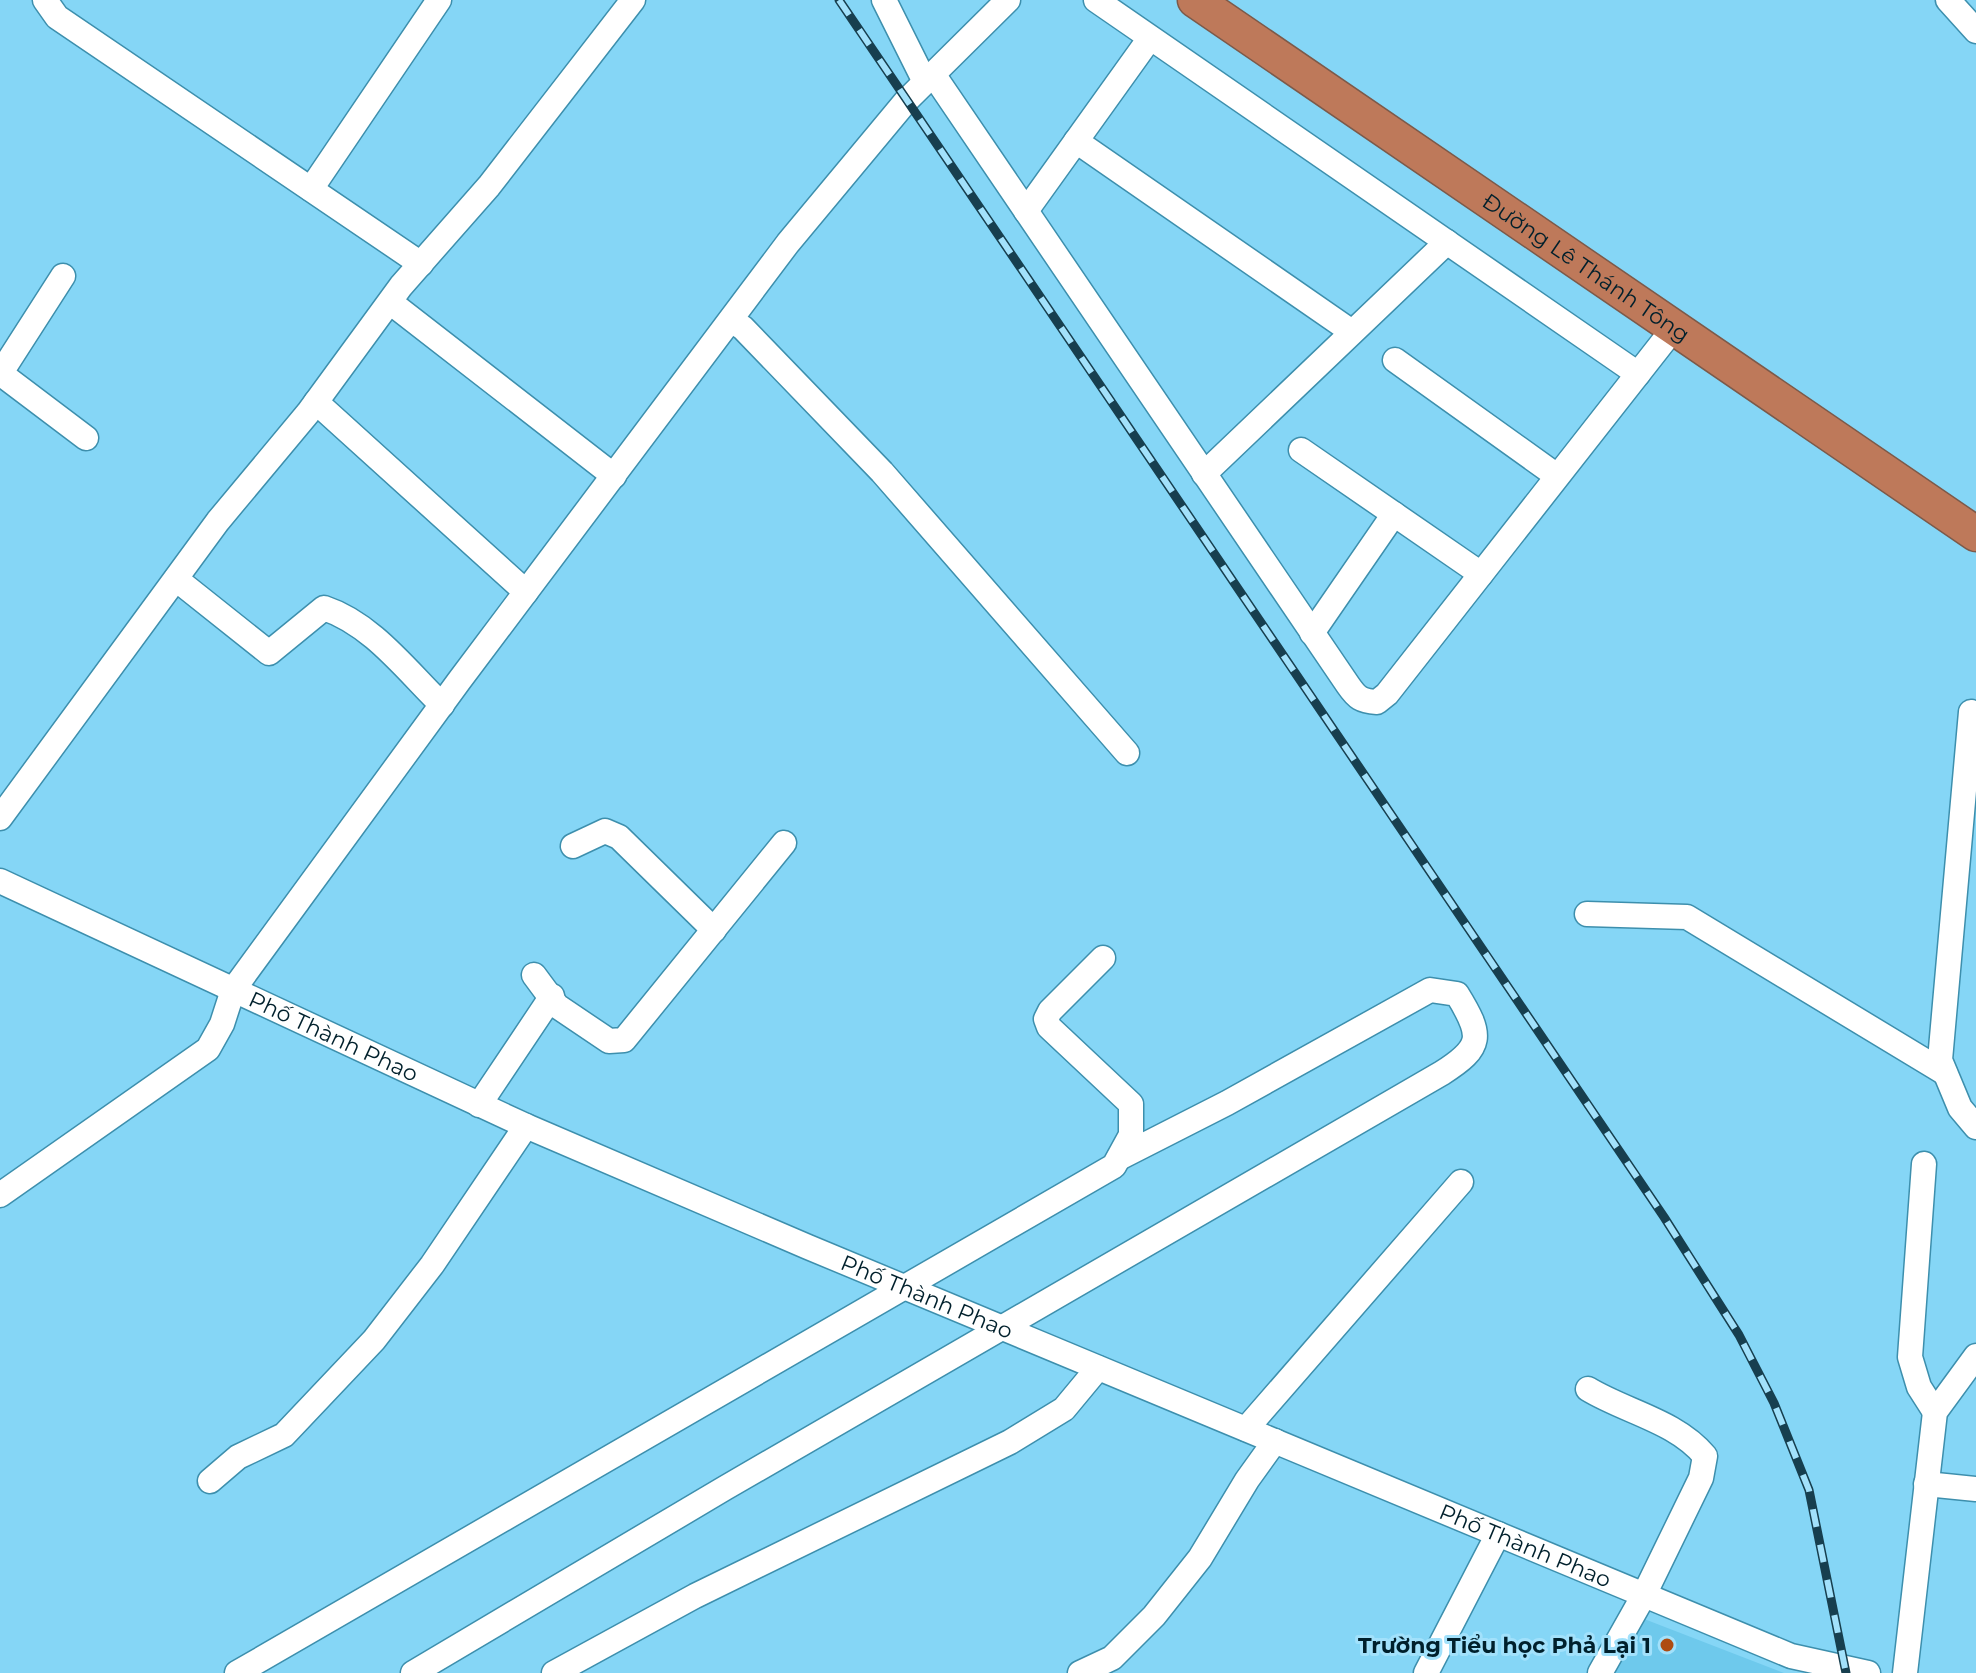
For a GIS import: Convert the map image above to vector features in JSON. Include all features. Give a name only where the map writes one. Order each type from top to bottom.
[{"type":"highway","name":"Đường Lê Thánh Tông","points":[[1195,0],[1975,533]]},
{"type":"street","points":[[45,0],[57,17],[421,264]]},
{"type":"street","points":[[311,189],[439,0]]},
{"type":"street","points":[[0,818],[176,579],[316,402],[390,302],[489,186],[633,0]]},
{"type":"street","points":[[884,0],[929,78],[1026,211],[1357,698],[1377,702],[1674,328]]},
{"type":"street","points":[[0,1195],[208,1049],[222,1024],[233,990],[788,243],[929,78],[1008,0]]},
{"type":"street","points":[[1096,0],[1638,374]]},
{"type":"street","points":[[1948,0],[1976,31]]},
{"type":"street","points":[[1026,211],[1150,38]]},
{"type":"street","points":[[1076,141],[1352,332]]},
{"type":"street","points":[[1204,474],[1447,242]]},
{"type":"street","points":[[63,276],[1,372],[86,438]]},
{"type":"street","points":[[390,302],[614,476]]},
{"type":"street","points":[[731,320],[753,338],[882,472],[1127,753]]},
{"type":"street","points":[[1395,360],[1557,476]]},
{"type":"street","points":[[316,402],[526,592]]},
{"type":"street","points":[[1301,450],[1481,574]]},
{"type":"street","points":[[1312,633],[1394,514]]},
{"type":"street","points":[[176,579],[269,653],[324,608],[339,613],[361,626],[442,705]]},
{"type":"street","points":[[1971,712],[1940,1060],[1960,1108],[1976,1127]]},
{"type":"street","points":[[573,846],[605,831],[619,837],[714,930]]},
{"type":"street","points":[[534,975],[557,1006],[609,1041],[624,1040],[784,843]]},
{"type":"street","name":"Phố Thành Phao","points":[[0,881],[479,1105],[907,1288],[1791,1656],[1832,1669],[1868,1673]]},
{"type":"street","points":[[1587,914],[1687,917],[1945,1073]]},
{"type":"street","points":[[1103,958],[1050,1011],[1046,1019],[1049,1027],[1131,1104],[1131,1135],[1119,1158]]},
{"type":"street","points":[[237,1673],[907,1288],[1096,1177],[1119,1158],[1227,1103],[1430,990],[1457,994],[1473,1027],[1475,1046],[1469,1056],[996,1325],[413,1673]]},
{"type":"street","points":[[479,1105],[552,996]]},
{"type":"street","points":[[210,1481],[238,1457],[284,1435],[374,1340],[432,1265],[526,1126]]},
{"type":"street","points":[[1924,1164],[1910,1357],[1919,1387],[1935,1412]]},
{"type":"street","points":[[1246,1429],[1461,1182]]},
{"type":"street","points":[[1905,1673],[1935,1412],[1976,1356]]},
{"type":"street","points":[[554,1673],[695,1596],[1010,1442],[1064,1409],[1098,1368]]},
{"type":"street","points":[[1588,1389],[1694,1443],[1705,1456],[1701,1478],[1644,1595],[1600,1673]]},
{"type":"street","points":[[1080,1673],[1112,1658],[1154,1616],[1200,1558],[1247,1480],[1275,1441]]},
{"type":"street","points":[[1926,1484],[1976,1489]]},
{"type":"street","points":[[1426,1673],[1498,1534]]},
{"type":"shaded area","name":"Trường Tiểu học Phả Lại 1","points":[[1639,1617],[1784,1673],[1607,1673]]},
{"type":"railway","points":[[839,0],[1664,1217],[1739,1335],[1774,1403],[1809,1490],[1846,1673]]},
{"type":"place","name":"Trường Tiểu học Phả Lại 1","points":[[1667,1645]]}]
